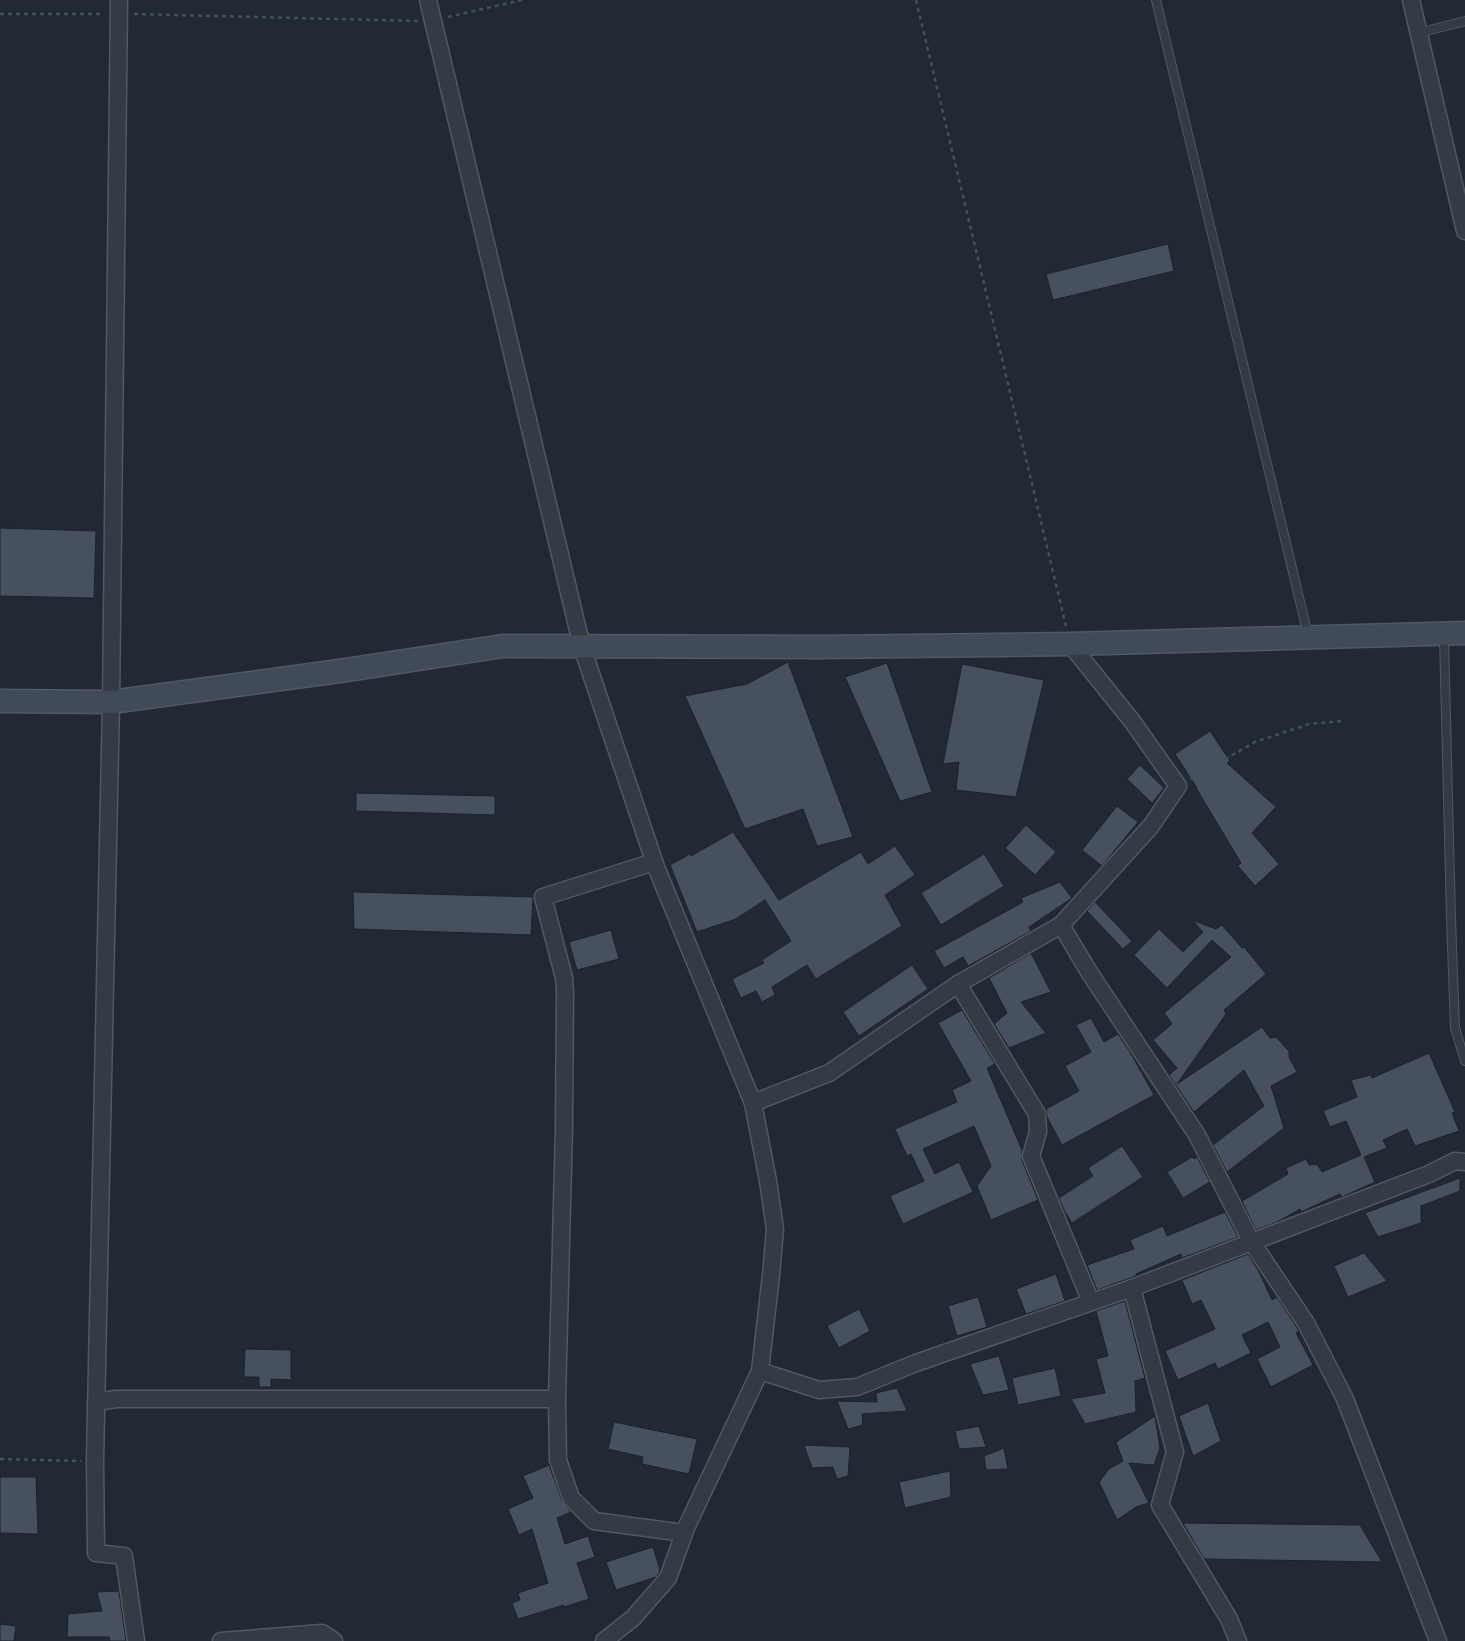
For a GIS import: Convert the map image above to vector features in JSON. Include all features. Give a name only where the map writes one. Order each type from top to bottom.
[{"type":"street","points":[[428,0],[582,647],[654,862],[752,1103],[768,1181],[775,1229],[760,1372],[684,1533],[668,1578],[633,1618],[604,1641]]},
{"type":"street","points":[[1411,0],[1465,231]]},
{"type":"street","points":[[119,7],[111,702],[95,1461],[96,1553],[124,1556],[136,1641]]},
{"type":"street","points":[[0,701],[111,702],[503,646],[821,647],[1070,644],[1455,633]]},
{"type":"street","points":[[752,1103],[829,1073],[958,984],[1061,925],[1151,826],[1178,786],[1132,721],[1070,644]]},
{"type":"street","points":[[654,862],[544,897],[564,978],[565,992],[564,1127],[557,1399],[558,1460],[571,1498],[594,1522],[684,1533]]},
{"type":"street","points":[[1061,925],[1089,972],[1197,1135],[1251,1241],[1306,1323],[1345,1399],[1438,1641]]},
{"type":"street","points":[[958,984],[1037,1114],[1038,1132],[1031,1156],[1091,1302]]},
{"type":"street","points":[[760,1372],[819,1390],[857,1386],[1132,1288],[1429,1174],[1455,1161],[1465,1162]]},
{"type":"street","points":[[1132,1288],[1175,1452],[1160,1505],[1229,1620],[1238,1641]]},
{"type":"street","points":[[96,1402],[136,1399],[557,1399]]},
{"type":"street","points":[[221,1641],[322,1633],[334,1641]]},
{"type":"lane","points":[[1156,0],[1309,637]]},
{"type":"lane","points":[[1418,33],[1465,21]]},
{"type":"lane","points":[[1455,633],[1451,918],[1455,1028],[1465,1060]]},
{"type":"path","points":[[0,14],[119,7],[433,21],[522,0]]},
{"type":"path","points":[[916,0],[1070,644]]},
{"type":"path","points":[[1178,786],[1255,742],[1309,724],[1342,721]]},
{"type":"path","points":[[0,1459],[95,1461]]},
{"type":"building","points":[[1168,244],[1174,271],[1053,300],[1046,274]]},
{"type":"building","points":[[0,528],[96,531],[94,598],[0,596]]},
{"type":"building","points":[[788,662],[853,837],[817,846],[803,809],[745,829],[685,696],[747,684]]},
{"type":"building","points":[[887,663],[932,792],[900,801],[845,677]]},
{"type":"building","points":[[962,664],[1044,680],[1016,797],[956,790],[959,762],[943,764]]},
{"type":"building","points":[[1210,731],[1230,761],[1227,763],[1276,807],[1252,833],[1279,864],[1255,886],[1238,866],[1241,863],[1175,754]]},
{"type":"building","points":[[1140,765],[1164,788],[1152,803],[1127,779]]},
{"type":"building","points":[[356,793],[495,796],[495,815],[356,811]]},
{"type":"building","points":[[1117,806],[1138,822],[1102,866],[1082,850]]},
{"type":"building","points":[[1026,825],[1056,852],[1035,875],[1005,848]]},
{"type":"building","points":[[733,832],[779,900],[861,852],[868,864],[895,846],[915,875],[885,895],[902,926],[816,979],[807,965],[772,987],[775,995],[762,1002],[756,991],[741,998],[732,979],[764,963],[762,960],[791,941],[765,900],[736,919],[697,932],[670,865],[690,854],[691,856]]},
{"type":"building","points":[[984,854],[1004,886],[941,925],[921,893]]},
{"type":"building","points":[[1060,882],[1072,898],[1029,927],[1031,931],[968,966],[963,957],[944,968],[934,951],[1023,902],[1021,898]]},
{"type":"building","points":[[353,892],[533,897],[531,935],[354,929]]},
{"type":"building","points":[[1095,902],[1132,941],[1123,949],[1087,911]]},
{"type":"building","points":[[1192,920],[1216,929],[1222,925],[1242,948],[1244,947],[1266,974],[1224,1010],[1226,1014],[1177,1084],[1262,1027],[1270,1038],[1276,1037],[1289,1051],[1289,1057],[1297,1072],[1271,1086],[1284,1128],[1227,1172],[1213,1145],[1264,1106],[1244,1070],[1194,1112],[1169,1075],[1177,1068],[1153,1040],[1172,1024],[1164,1013],[1231,957],[1212,940],[1167,988],[1134,955],[1159,929],[1183,952],[1203,932]]},
{"type":"building","points":[[611,930],[619,959],[577,970],[569,942]]},
{"type":"building","points":[[1031,953],[1051,992],[1021,1002],[1046,1033],[1009,1048],[994,1024],[1007,1013],[989,978]]},
{"type":"building","points":[[912,965],[928,989],[859,1036],[843,1012]]},
{"type":"building","points":[[962,1010],[995,1064],[987,1068],[1022,1150],[1022,1160],[1038,1200],[991,1220],[977,1186],[991,1166],[974,1126],[923,1149],[935,1174],[959,1162],[973,1192],[903,1224],[890,1196],[924,1181],[911,1154],[907,1156],[895,1129],[957,1102],[952,1090],[971,1081],[938,1023]]},
{"type":"building","points":[[1091,1018],[1104,1042],[1118,1034],[1154,1095],[1062,1145],[1047,1117],[1046,1109],[1079,1091],[1065,1066],[1091,1052],[1076,1025]]},
{"type":"building","points":[[1429,1053],[1455,1112],[1452,1113],[1459,1131],[1415,1146],[1407,1129],[1383,1140],[1387,1148],[1364,1157],[1375,1182],[1342,1197],[1340,1194],[1301,1212],[1300,1209],[1277,1222],[1256,1230],[1242,1201],[1288,1174],[1286,1168],[1306,1159],[1309,1165],[1317,1164],[1322,1172],[1361,1155],[1346,1121],[1330,1127],[1323,1111],[1357,1097],[1351,1080],[1371,1075],[1372,1078]]},
{"type":"building","points":[[1122,1146],[1143,1177],[1072,1223],[1059,1198],[1093,1176],[1088,1168]]},
{"type":"building","points":[[1192,1157],[1194,1159],[1197,1157],[1210,1182],[1183,1198],[1167,1172]]},
{"type":"building","points":[[1460,1178],[1460,1191],[1421,1206],[1421,1223],[1378,1237],[1365,1213]]},
{"type":"building","points":[[1225,1212],[1238,1237],[1182,1258],[1181,1254],[1136,1274],[1136,1276],[1097,1290],[1087,1265],[1134,1249],[1130,1240],[1163,1226],[1167,1236]]},
{"type":"building","points":[[1364,1253],[1387,1281],[1348,1297],[1334,1266]]},
{"type":"building","points":[[1248,1254],[1272,1300],[1277,1297],[1299,1331],[1296,1333],[1313,1365],[1271,1387],[1257,1359],[1280,1347],[1268,1322],[1242,1335],[1251,1353],[1218,1369],[1215,1363],[1178,1380],[1165,1351],[1215,1329],[1201,1300],[1192,1304],[1182,1280]]},
{"type":"building","points":[[1056,1274],[1065,1301],[1026,1314],[1016,1289]]},
{"type":"building","points":[[978,1297],[987,1327],[957,1336],[948,1306]]},
{"type":"building","points":[[1125,1301],[1145,1378],[1135,1381],[1136,1412],[1085,1424],[1071,1399],[1105,1393],[1096,1359],[1108,1356],[1096,1311]]},
{"type":"building","points":[[859,1309],[870,1331],[839,1348],[827,1326]]},
{"type":"building","points":[[245,1349],[291,1350],[291,1380],[271,1379],[271,1387],[259,1387],[259,1377],[244,1377]]},
{"type":"building","points":[[999,1356],[1009,1390],[983,1395],[970,1364]]},
{"type":"building","points":[[1055,1368],[1061,1396],[1018,1405],[1012,1378]]},
{"type":"building","points":[[897,1388],[907,1411],[862,1414],[863,1425],[848,1429],[837,1401],[877,1402],[876,1393]]},
{"type":"building","points":[[1208,1403],[1221,1441],[1193,1456],[1179,1416]]},
{"type":"building","points":[[1155,1416],[1160,1448],[1154,1465],[1129,1463],[1149,1503],[1136,1507],[1117,1520],[1099,1482],[1109,1469],[1123,1461],[1116,1442]]},
{"type":"building","points":[[614,1422],[697,1439],[689,1474],[642,1464],[643,1457],[608,1449]]},
{"type":"building","points":[[979,1426],[986,1447],[959,1449],[955,1431]]},
{"type":"building","points":[[804,1445],[850,1447],[848,1476],[837,1479],[833,1467],[812,1468]]},
{"type":"building","points":[[1004,1448],[1008,1469],[986,1470],[984,1456]]},
{"type":"building","points":[[549,1465],[562,1501],[571,1512],[557,1518],[565,1544],[588,1536],[595,1557],[577,1563],[589,1599],[518,1619],[512,1603],[520,1600],[518,1593],[548,1583],[532,1529],[519,1535],[508,1509],[533,1498],[523,1476]]},
{"type":"building","points":[[950,1471],[951,1497],[905,1508],[899,1482]]},
{"type":"building","points":[[0,1477],[36,1477],[38,1534],[0,1533]]},
{"type":"building","points":[[1183,1523],[1360,1525],[1382,1562],[1204,1559]]},
{"type":"building","points":[[653,1547],[660,1570],[656,1577],[616,1590],[606,1562]]},
{"type":"building","points":[[119,1591],[126,1641],[110,1641],[109,1637],[67,1637],[68,1614],[102,1611],[97,1592]]},
{"type":"building","points":[[0,1624],[16,1626],[14,1641],[0,1641]]}]
